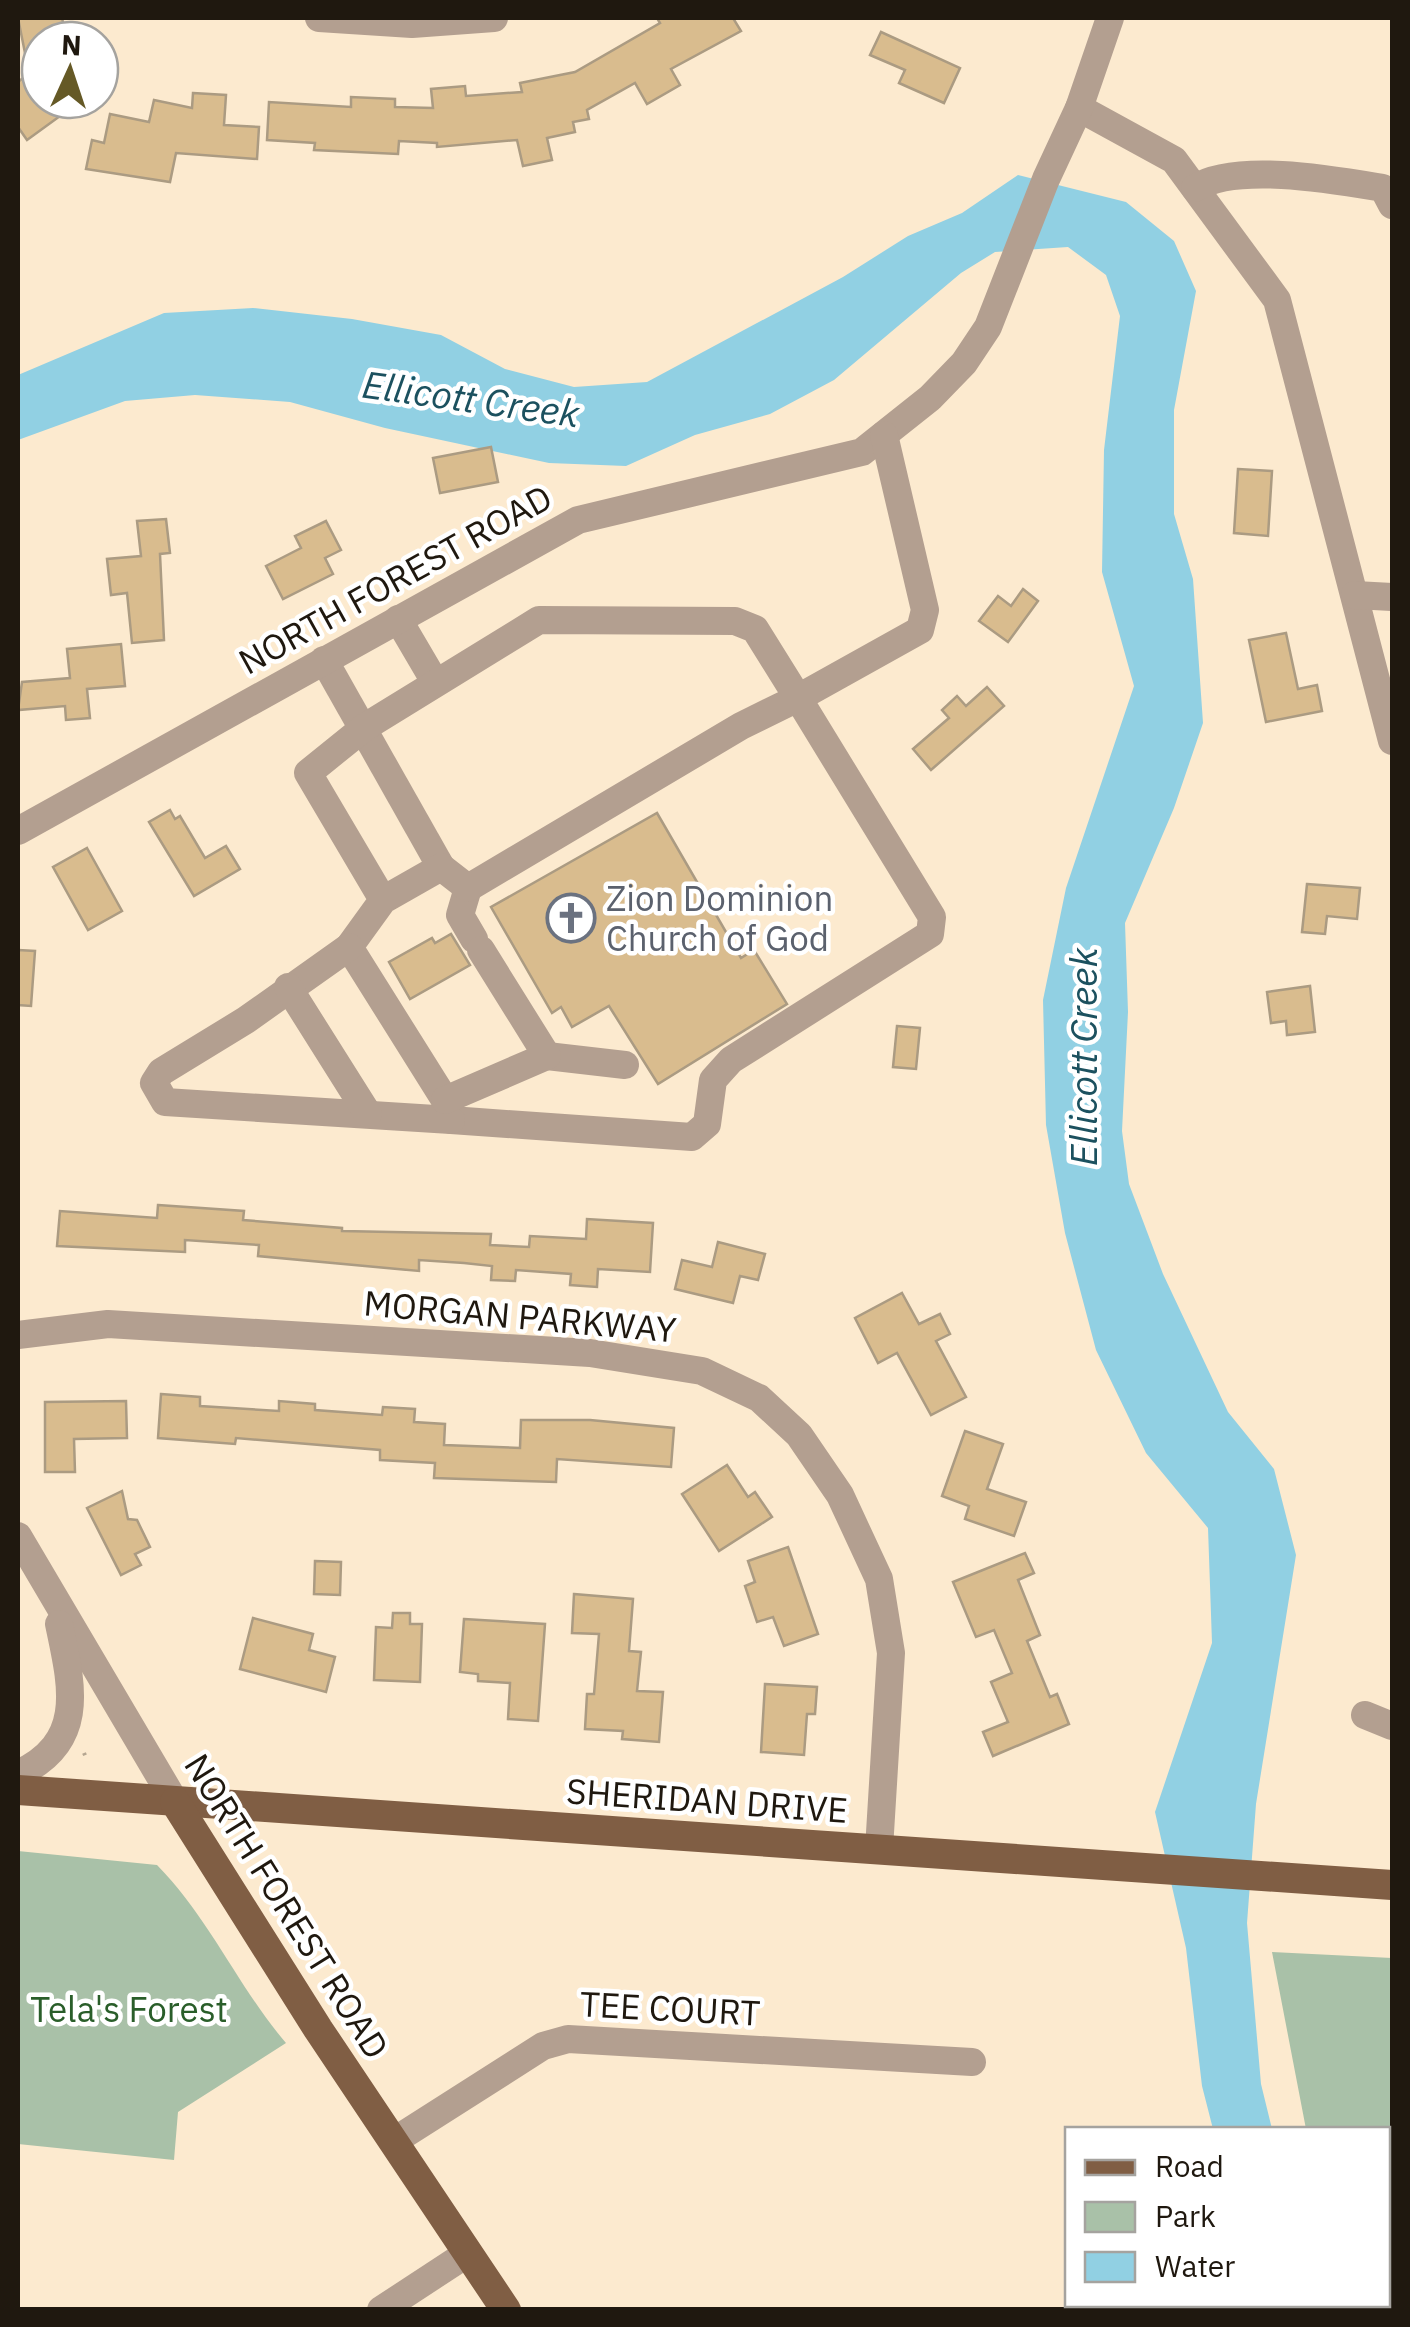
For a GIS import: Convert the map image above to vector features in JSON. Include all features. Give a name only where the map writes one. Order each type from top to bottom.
[{"type":"main road","name":"SHERIDAN DRIVE","points":[[18,1790],[1392,1884]]},
{"type":"main road","name":"NORTH FOREST ROAD","points":[[175,1802],[506,2310]]},
{"type":"street","points":[[319,18],[447,24],[494,18]]},
{"type":"street","name":"NORTH FOREST ROAD","points":[[18,831],[578,520],[862,452],[964,363],[1008,287],[1046,178],[1080,108],[1110,18]]},
{"type":"street","points":[[1080,108],[1174,160],[1277,300],[1354,595],[1385,681],[1392,740]]},
{"type":"street","points":[[1194,188],[1226,177],[1316,179],[1383,188],[1392,205]]},
{"type":"street","points":[[546,1056],[460,915],[468,888],[741,726],[920,630],[925,610],[884,435]]},
{"type":"street","points":[[1354,595],[1392,597]]},
{"type":"street","points":[[398,619],[435,682]]},
{"type":"street","points":[[383,900],[308,772],[365,727],[539,620],[735,620],[755,629],[798,698],[932,917],[930,934],[731,1060],[713,1080],[708,1124],[692,1138],[448,1110],[368,1114],[166,1102],[158,1095],[154,1083],[162,1072],[246,1020],[349,946],[383,900],[441,867]]},
{"type":"street","points":[[324,660],[441,867],[468,888]]},
{"type":"street","points":[[349,946],[448,1110]]},
{"type":"street","points":[[288,987],[368,1114]]},
{"type":"street","points":[[448,1110],[546,1056],[625,1065]]},
{"type":"street","name":"MORGAN PARKWAY","points":[[18,1336],[108,1324],[590,1353],[702,1371],[759,1398],[798,1436],[840,1496],[879,1579],[891,1653],[880,1850]]},
{"type":"street","name":"NORTH FOREST ROAD","points":[[18,1536],[175,1802]]},
{"type":"street","points":[[18,1774],[48,1755],[62,1738],[71,1714],[55,1603]]},
{"type":"street","points":[[1365,1715],[1392,1726]]},
{"type":"street","name":"TEE COURT","points":[[394,2141],[544,2046],[568,2039],[972,2062]]},
{"type":"street","points":[[381,2310],[468,2253]]},
{"type":"path","points":[[84,1753],[88,1762]]},
{"type":"green space","name":"Tela's Forest","points":[[18,1851],[157,1865],[193,1908],[286,2043],[178,2112],[174,2160],[18,2144]]},
{"type":"green space","points":[[1272,1952],[1392,1958],[1392,2309],[1362,2307],[1390,2307],[1390,2127],[1306,2127]]},
{"type":"water","name":"Ellicott Creek","points":[[1018,175],[1126,202],[1174,241],[1196,291],[1174,410],[1174,514],[1193,579],[1203,723],[1174,808],[1125,923],[1128,1012],[1122,1131],[1129,1184],[1163,1274],[1228,1412],[1274,1469],[1296,1555],[1256,1804],[1247,1923],[1261,2084],[1272,2127],[1212,2127],[1202,2086],[1186,1948],[1155,1812],[1212,1643],[1208,1528],[1146,1453],[1096,1350],[1065,1233],[1046,1125],[1043,1000],[1066,888],[1134,686],[1102,572],[1104,450],[1120,316],[1106,275],[1068,247],[995,252],[961,273],[834,380],[770,414],[695,435],[626,466],[549,463],[385,428],[290,402],[195,395],[125,401],[18,440],[18,375],[164,313],[253,308],[352,319],[441,335],[505,369],[574,387],[647,382],[843,277],[908,236],[962,213]]},
{"type":"building","points":[[18,18],[62,20],[20,20],[20,28]]},
{"type":"building","points":[[657,18],[733,18],[741,31],[671,69],[680,85],[647,104],[635,83],[587,110],[589,119],[573,122],[575,132],[547,138],[552,160],[523,166],[517,140],[437,147],[437,143],[399,141],[398,154],[314,150],[315,143],[267,140],[269,102],[351,107],[351,97],[395,99],[395,107],[433,108],[431,89],[465,86],[466,96],[522,92],[520,83],[575,72],[660,23]]},
{"type":"building","points":[[881,32],[960,68],[944,103],[899,83],[905,70],[870,55]]},
{"type":"building","points":[[18,82],[20,120],[54,120],[27,140],[18,127]]},
{"type":"building","points":[[193,93],[226,95],[224,125],[259,127],[257,159],[176,153],[170,182],[86,169],[92,140],[104,143],[109,120],[120,120],[120,116],[149,122],[154,100],[192,108]]},
{"type":"building","points":[[491,447],[498,482],[440,493],[433,458]]},
{"type":"building","points":[[1238,469],[1272,471],[1268,536],[1234,533]]},
{"type":"building","points":[[166,519],[170,553],[160,554],[164,640],[132,643],[127,593],[111,595],[107,559],[141,556],[137,521]]},
{"type":"building","points":[[326,521],[341,550],[325,558],[333,574],[283,599],[266,566],[301,548],[295,536]]},
{"type":"building","points":[[1023,589],[1038,601],[1008,642],[979,621],[998,596],[1011,606]]},
{"type":"building","points":[[1286,633],[1298,689],[1317,685],[1322,711],[1266,722],[1249,640]]},
{"type":"building","points":[[121,644],[125,686],[87,689],[90,718],[66,720],[65,706],[18,710],[22,682],[70,678],[67,649]]},
{"type":"building","points":[[987,687],[1004,706],[931,770],[913,749],[949,718],[942,710],[957,696],[966,706]]},
{"type":"building","points":[[170,810],[175,819],[180,816],[205,858],[226,846],[240,869],[194,896],[149,822]]},
{"type":"building","points":[[657,813],[741,958],[754,950],[787,1004],[658,1084],[609,1006],[572,1027],[561,1007],[552,1013],[491,907]]},
{"type":"building","points":[[87,848],[122,911],[88,930],[53,867]]},
{"type":"building","points":[[1307,884],[1360,888],[1357,919],[1327,916],[1325,934],[1302,932]]},
{"type":"building","points":[[451,934],[470,965],[410,999],[389,962],[432,938],[435,943]]},
{"type":"building","points":[[18,950],[35,951],[31,1006],[18,1005]]},
{"type":"building","points":[[1310,986],[1315,1032],[1287,1035],[1286,1021],[1271,1023],[1267,992]]},
{"type":"building","points":[[897,1026],[920,1028],[916,1069],[893,1067]]},
{"type":"building","points":[[158,1205],[244,1211],[243,1220],[342,1231],[491,1234],[490,1245],[529,1247],[530,1236],[586,1239],[587,1219],[653,1223],[650,1272],[598,1269],[597,1287],[570,1285],[571,1274],[516,1270],[515,1281],[491,1280],[492,1266],[464,1263],[419,1260],[419,1271],[258,1256],[259,1245],[185,1240],[185,1252],[57,1246],[60,1211],[157,1218]]},
{"type":"building","points":[[718,1242],[765,1254],[758,1280],[740,1276],[733,1303],[675,1289],[682,1260],[712,1267]]},
{"type":"building","points":[[902,1293],[919,1324],[940,1314],[950,1334],[936,1341],[966,1397],[931,1415],[897,1353],[878,1363],[855,1318]]},
{"type":"building","points":[[161,1394],[200,1397],[200,1406],[279,1411],[279,1401],[315,1404],[315,1410],[382,1415],[383,1407],[415,1409],[414,1422],[445,1424],[444,1445],[520,1448],[521,1420],[590,1420],[674,1428],[671,1467],[557,1459],[556,1482],[434,1478],[435,1463],[380,1460],[380,1450],[236,1438],[235,1444],[158,1438]]},
{"type":"building","points":[[126,1401],[127,1438],[74,1439],[75,1472],[45,1472],[45,1402]]},
{"type":"building","points":[[965,1431],[1003,1444],[987,1489],[1026,1502],[1014,1536],[965,1519],[969,1506],[942,1496]]},
{"type":"building","points":[[727,1465],[748,1497],[755,1492],[772,1517],[719,1551],[682,1494]]},
{"type":"building","points":[[122,1491],[128,1519],[137,1520],[150,1547],[135,1554],[141,1565],[121,1575],[87,1508]]},
{"type":"building","points":[[788,1547],[818,1634],[784,1646],[773,1617],[757,1622],[745,1586],[755,1582],[748,1561]]},
{"type":"building","points":[[1025,1553],[1034,1573],[1018,1580],[1040,1635],[1027,1641],[1050,1697],[1057,1694],[1069,1724],[993,1756],[983,1732],[1008,1722],[991,1682],[1012,1673],[994,1630],[976,1637],[953,1582]]},
{"type":"building","points":[[315,1561],[341,1562],[340,1595],[314,1594]]},
{"type":"building","points":[[574,1594],[633,1599],[629,1651],[641,1652],[637,1691],[663,1692],[659,1742],[622,1739],[623,1731],[585,1729],[587,1694],[594,1694],[599,1634],[572,1633]]},
{"type":"building","points":[[393,1613],[410,1613],[410,1624],[422,1624],[420,1682],[374,1680],[376,1627],[392,1628]]},
{"type":"building","points":[[253,1618],[313,1634],[309,1650],[335,1657],[326,1692],[240,1669]]},
{"type":"building","points":[[464,1619],[545,1624],[538,1721],[508,1719],[510,1683],[478,1681],[478,1674],[460,1672]]},
{"type":"building","points":[[765,1684],[817,1687],[815,1714],[807,1714],[804,1755],[761,1752]]},
{"type":"place","name":"Zion Dominion Church of God","points":[[571,918]]}]
